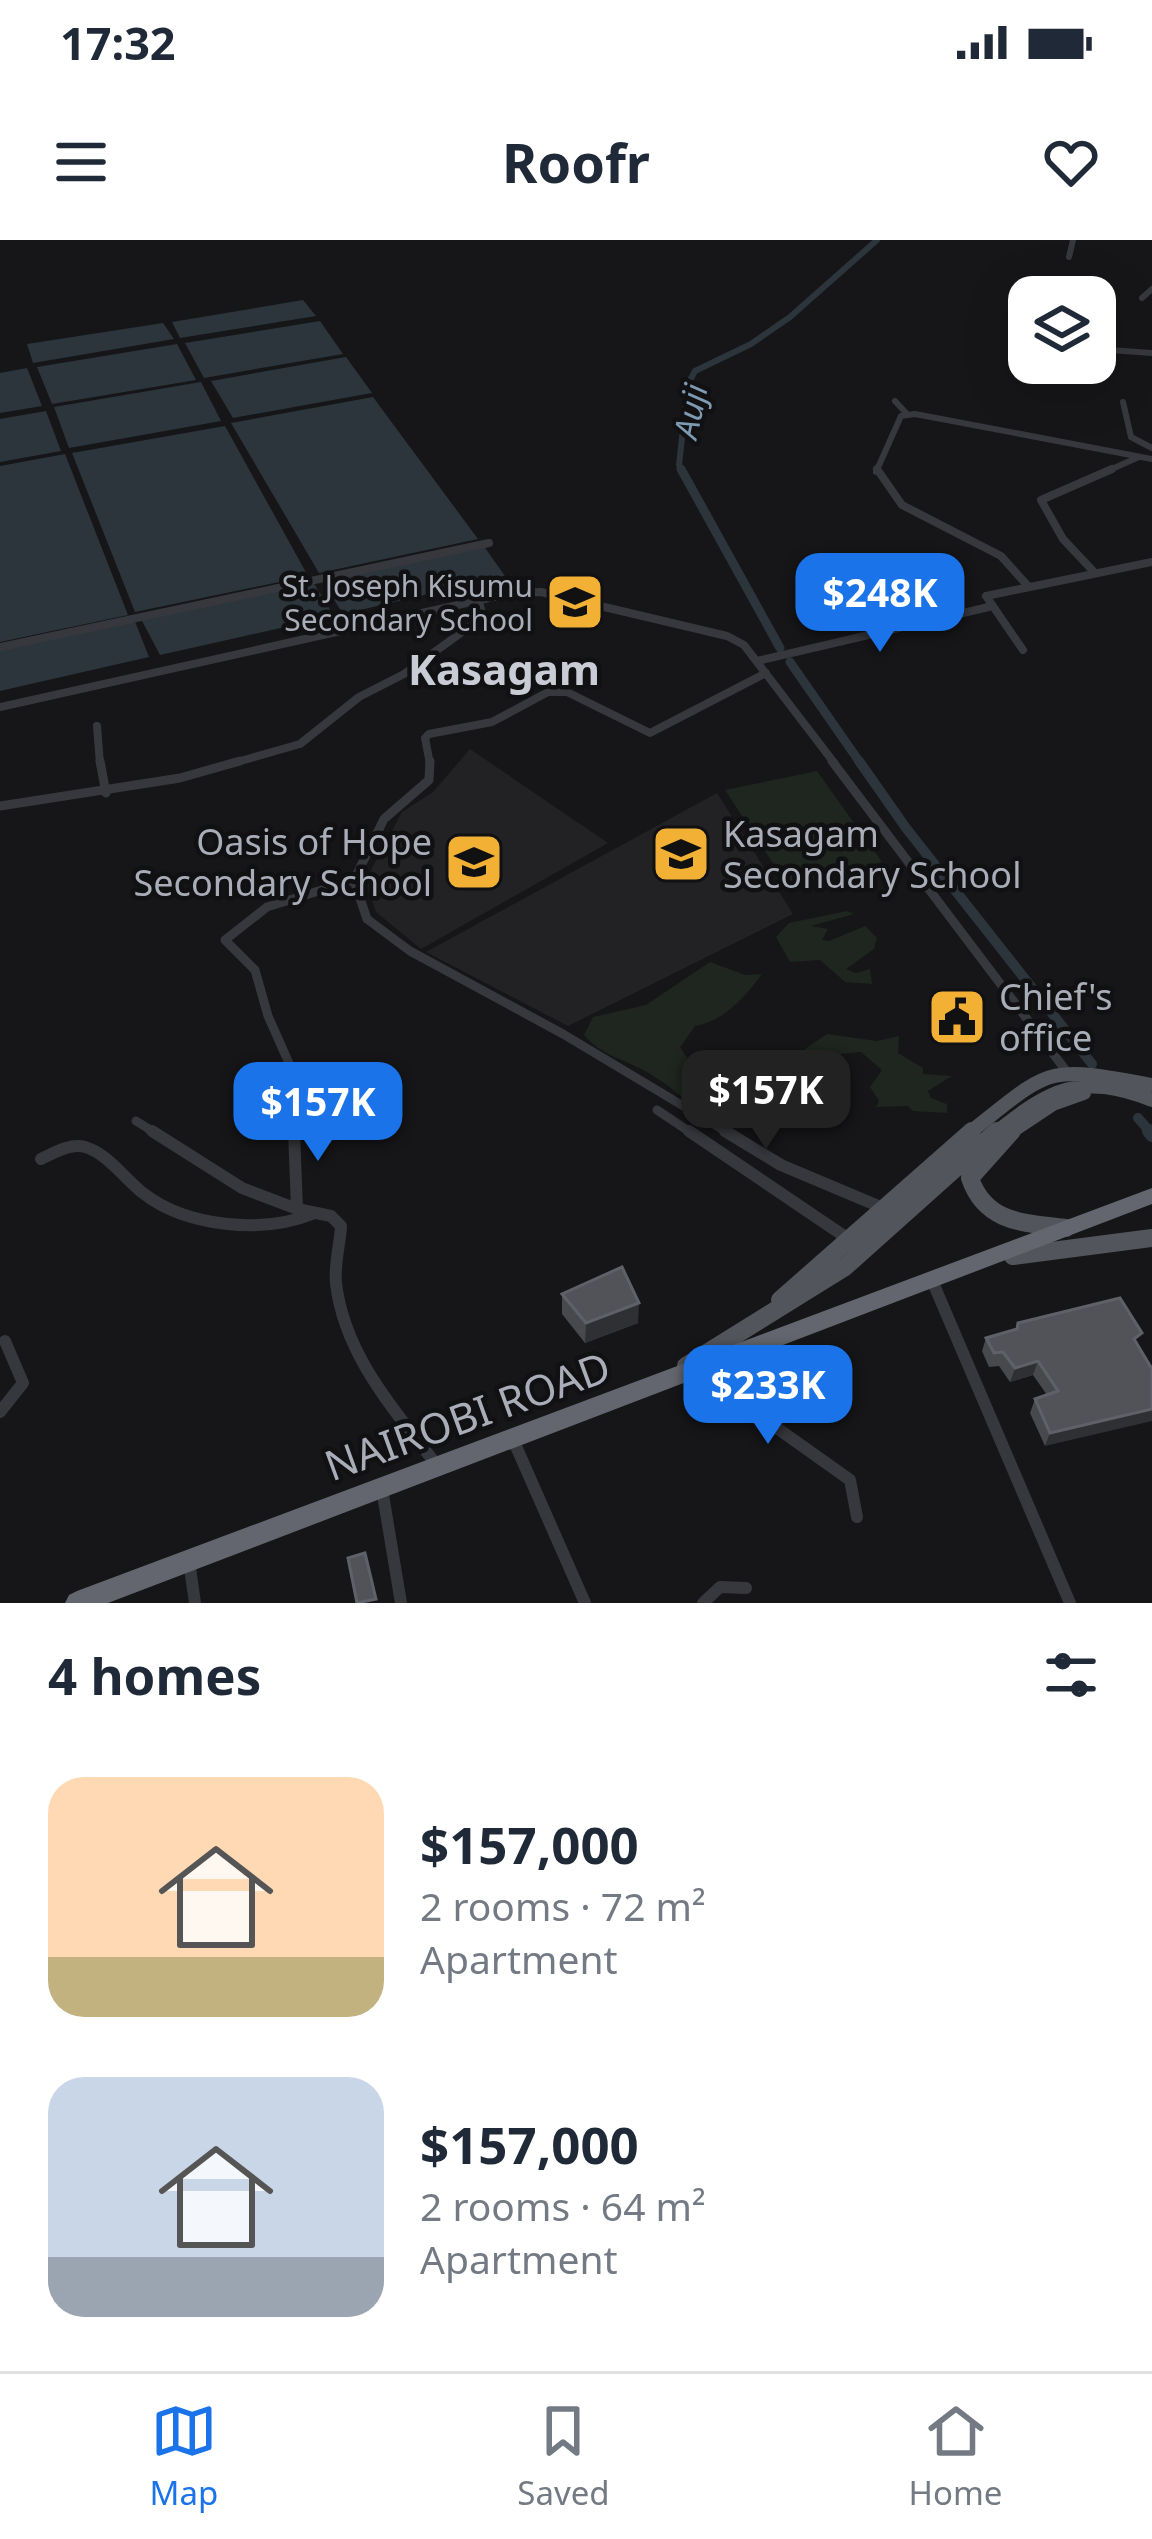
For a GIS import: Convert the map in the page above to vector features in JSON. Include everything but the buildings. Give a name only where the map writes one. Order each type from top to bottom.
[{"type":"highway","name":"NAIROBI ROAD","points":[[77,1603],[1152,1199]]},
{"type":"highway","name":"NAIROBI ROAD","points":[[95,1603],[1013,1256],[1152,1199]]},
{"type":"main road","points":[[765,1313],[1039,1078],[1102,1072],[1152,1085]]},
{"type":"main road","points":[[652,1388],[845,1267],[1019,1109],[1054,1090],[1094,1085],[1120,1088],[1152,1100]]},
{"type":"main road","points":[[1069,1228],[1016,1222],[988,1212],[978,1202],[970,1178],[986,1157],[1056,1101],[1090,1092],[1112,1094],[1152,1109]]},
{"type":"main road","points":[[1013,1256],[1152,1238]]},
{"type":"street","points":[[1069,257],[1073,240]]},
{"type":"street","points":[[1142,298],[1152,289]]},
{"type":"street","points":[[1116,350],[1152,353]]},
{"type":"street","points":[[895,400],[907,414],[1152,459]]},
{"type":"street","points":[[1123,402],[1132,437],[1152,448]]},
{"type":"street","points":[[907,414],[897,420],[876,472],[889,496],[926,523],[1002,557],[1028,585]]},
{"type":"street","points":[[1094,572],[1063,539],[1041,500],[1139,457]]},
{"type":"street","points":[[0,647],[488,543]]},
{"type":"street","points":[[1023,650],[986,596],[1152,562]]},
{"type":"street","points":[[0,707],[478,598],[542,592],[727,636],[740,642],[757,661],[1067,1072]]},
{"type":"street","points":[[0,806],[106,793],[221,768],[300,744],[358,697],[414,668],[476,622],[482,613],[478,598]]},
{"type":"street","points":[[757,661],[993,606]]},
{"type":"street","points":[[766,673],[650,734],[567,692],[548,692],[492,722],[429,734],[425,738],[435,769],[429,782],[395,805],[385,818],[354,880],[368,919],[410,951],[563,1034],[782,1165],[884,1208]]},
{"type":"street","points":[[97,726],[106,793]]},
{"type":"street","points":[[297,1208],[292,1070],[268,1016],[255,970],[225,940],[267,908],[313,888],[354,880]]},
{"type":"street","points":[[657,1111],[847,1238]]},
{"type":"street","points":[[136,1121],[242,1188],[312,1214],[331,1216],[341,1226],[335,1278],[343,1318],[373,1380],[437,1466]]},
{"type":"street","points":[[41,1159],[72,1147],[87,1147],[151,1200],[189,1216],[271,1224],[299,1222],[312,1214]]},
{"type":"street","points":[[934,1285],[1070,1603]]},
{"type":"street","points":[[0,1412],[23,1383],[5,1341]]},
{"type":"street","points":[[718,1368],[727,1385],[748,1404],[850,1480],[856,1492],[857,1517]]},
{"type":"street","points":[[515,1444],[585,1603]]},
{"type":"street","points":[[383,1495],[401,1603]]},
{"type":"street","points":[[190,1568],[195,1603]]},
{"type":"street","points":[[703,1603],[712,1590],[746,1588]]},
{"type":"shaded area","points":[[303,300],[316,316],[180,338],[172,322]]},
{"type":"shaded area","points":[[320,321],[343,354],[204,378],[185,343]]},
{"type":"shaded area","points":[[163,323],[174,339],[33,363],[27,344]]},
{"type":"shaded area","points":[[177,344],[196,380],[52,404],[37,367]]},
{"type":"shaded area","points":[[346,357],[372,393],[233,418],[211,381]]},
{"type":"shaded area","points":[[27,368],[42,406],[0,413],[0,373]]},
{"type":"shaded area","points":[[201,382],[221,421],[69,448],[54,407]]},
{"type":"shaded area","points":[[373,397],[478,539],[319,573],[231,423]]},
{"type":"shaded area","points":[[46,411],[61,451],[0,462],[0,419]]},
{"type":"shaded area","points":[[225,426],[308,576],[135,612],[72,453]]},
{"type":"shaded area","points":[[65,454],[128,615],[0,642],[0,466]]},
{"type":"shaded area","points":[[483,545],[505,576],[343,614],[321,579]]},
{"type":"shaded area","points":[[313,582],[334,616],[160,655],[141,619]]},
{"type":"shaded area","points":[[134,619],[149,657],[0,691],[0,649]]},
{"type":"shaded area","name":"Oasis of Hope Secondary School","points":[[470,749],[608,843],[421,949],[376,912],[365,881],[402,812],[433,792]]},
{"type":"shaded area","points":[[817,771],[882,862],[788,886],[725,790]]},
{"type":"shaded area","name":"Kasagam Secondary School","points":[[717,793],[793,914],[568,1026],[426,952]]},
{"type":"shaded area","points":[[847,911],[854,914],[811,926],[828,929],[822,940],[829,941],[865,926],[877,938],[874,949],[846,969],[856,973],[870,969],[872,984],[845,982],[820,960],[790,962],[776,937],[789,923]]},
{"type":"shaded area","points":[[710,962],[745,975],[762,974],[724,1013],[695,1026],[680,1047],[717,1087],[734,1097],[827,1034],[877,1041],[899,1036],[898,1053],[923,1068],[923,1074],[952,1076],[928,1091],[931,1098],[947,1104],[947,1113],[913,1111],[908,1106],[876,1107],[879,1101],[870,1087],[882,1070],[861,1052],[830,1055],[787,1080],[738,1120],[723,1117],[604,1052],[584,1035],[593,1017],[646,1005]]},
{"type":"waterway","name":"Auji","points":[[683,472],[679,465],[688,384],[695,371],[751,344],[790,317],[877,240]]},
{"type":"waterway","name":"Auji","points":[[681,469],[780,648]]},
{"type":"waterway","name":"Auji","points":[[790,662],[861,764]]},
{"type":"waterway","name":"Auji","points":[[859,761],[1092,1064]]},
{"type":"waterway","points":[[1138,1118],[1152,1134]]},
{"type":"waterway","points":[[1149,1131],[1152,1135]]},
{"type":"place","name":"St. Joseph Kisumu Secondary School","points":[[575,602]]},
{"type":"place","name":"Kasagam Secondary School","points":[[681,854]]},
{"type":"place","name":"Oasis of Hope Secondary School","points":[[474,862]]},
{"type":"place","name":"Chief's office","points":[[957,1017]]},
{"type":"district","name":"Kasagam","points":[[504,668]]}]
